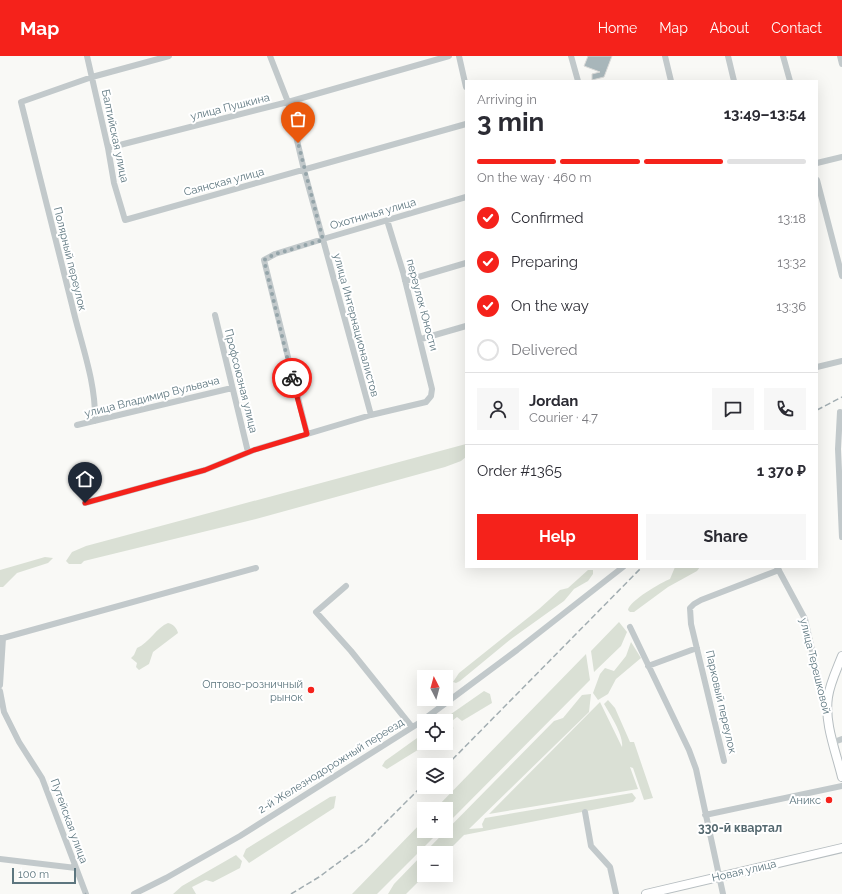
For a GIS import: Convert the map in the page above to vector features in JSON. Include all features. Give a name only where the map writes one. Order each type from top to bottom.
[{"type":"main road","name":"улица Терешковой","points":[[842,656],[828,696],[827,708],[829,723],[842,777]]},
{"type":"main road","name":"Новая улица","points":[[646,894],[842,848]]},
{"type":"street","name":"Балтийская улица","points":[[87,56],[108,148],[114,183],[125,220]]},
{"type":"street","points":[[92,77],[169,56]]},
{"type":"street","name":"улица Интернационалистов","points":[[270,56],[288,102],[304,170],[370,415]]},
{"type":"street","name":"улица Пушкина","points":[[108,148],[288,102],[449,56]]},
{"type":"street","points":[[459,56],[465,83]]},
{"type":"street","points":[[571,56],[578,80]]},
{"type":"street","points":[[665,56],[671,80]]},
{"type":"street","points":[[728,56],[734,80]]},
{"type":"street","points":[[783,56],[790,80]]},
{"type":"street","points":[[840,56],[842,64]]},
{"type":"street","name":"Полярный переулок","points":[[92,77],[21,102],[78,332],[93,382],[95,421]]},
{"type":"street","name":"Саянская улица","points":[[125,220],[465,124]]},
{"type":"street","points":[[818,164],[842,157]]},
{"type":"street","points":[[818,184],[842,276]]},
{"type":"street","name":"Охотничья улица","points":[[307,434],[264,260],[275,254],[465,197]]},
{"type":"street","name":"переулок Юности","points":[[370,415],[426,402],[432,396],[432,389],[421,339],[387,220]]},
{"type":"street","points":[[405,281],[465,263]]},
{"type":"street","name":"Профсоюзная улица","points":[[215,314],[248,452]]},
{"type":"street","points":[[421,339],[465,326]]},
{"type":"street","points":[[818,367],[842,361]]},
{"type":"street","name":"улица Владимир Вульвача","points":[[77,425],[232,388]]},
{"type":"street","points":[[840,412],[838,449],[842,537]]},
{"type":"street","points":[[85,503],[205,470],[248,452],[370,415]]},
{"type":"street","points":[[0,685],[2,638],[256,568]]},
{"type":"street","name":"2-й Железнодорожный переезд","points":[[134,894],[166,878],[240,836],[412,727],[517,650],[622,568]]},
{"type":"street","name":"Парковый переулок","points":[[724,761],[691,624],[690,608],[694,604],[778,568]]},
{"type":"street","name":"улица Терешковой","points":[[778,568],[805,619],[829,723]]},
{"type":"street","points":[[346,586],[316,612],[351,651],[412,727]]},
{"type":"street","points":[[630,627],[689,750],[696,769],[723,894]]},
{"type":"street","name":"Парковый переулок","points":[[648,666],[698,648]]},
{"type":"street","name":"Путейская улица","points":[[0,691],[4,712],[19,742],[42,778],[86,894]]},
{"type":"street","points":[[834,742],[842,739]]},
{"type":"street","points":[[705,815],[842,786]]},
{"type":"street","points":[[585,812],[591,846],[610,867],[616,894]]},
{"type":"street","points":[[0,859],[76,868]]},
{"type":"shaded area","points":[[465,444],[465,458],[461,461],[445,467],[256,519],[84,561],[81,564],[69,564],[66,561],[72,552],[86,546]]},
{"type":"shaded area","points":[[45,557],[53,558],[48,563],[17,573],[3,587],[0,587],[0,570]]},
{"type":"shaded area","points":[[675,568],[699,568],[697,571],[668,587],[634,612],[630,612],[628,610],[630,606],[640,597],[670,579]]},
{"type":"shaded area","points":[[588,570],[593,570],[593,574],[588,581],[574,589],[564,601],[511,639],[460,681],[456,683],[453,682],[459,673],[539,609],[560,590],[568,588]]},
{"type":"shaded area","points":[[619,622],[627,632],[621,646],[594,672],[591,651]]},
{"type":"shaded area","points":[[168,623],[172,624],[177,629],[178,633],[153,652],[149,664],[139,670],[136,667],[137,663],[131,658],[137,648]]},
{"type":"shaded area","points":[[631,642],[641,658],[616,679],[608,694],[598,700],[593,693],[600,674],[605,668],[614,671],[626,656]]},
{"type":"shaded area","points":[[586,654],[590,680],[453,818],[453,802],[442,802],[450,794],[453,794],[453,791]]},
{"type":"shaded area","points":[[484,691],[490,694],[492,703],[462,721],[457,717],[453,720],[453,714],[451,714]]},
{"type":"shaded area","points":[[591,694],[589,712],[469,829],[483,828],[482,824],[485,818],[632,793],[636,798],[633,802],[464,835],[453,846],[431,846],[439,838],[453,838],[453,824],[554,721],[563,718],[582,695]]},
{"type":"shaded area","points":[[608,700],[615,708],[630,742],[634,742],[653,798],[644,800],[633,768],[630,767],[638,789],[489,814],[600,702],[622,747],[619,731],[604,704]]},
{"type":"shaded area","points":[[417,738],[418,750],[387,769],[382,766],[385,761]]},
{"type":"shaded area","points":[[336,796],[334,808],[249,863],[243,856],[246,849],[330,797]]},
{"type":"shaded area","points":[[417,827],[417,838],[433,838],[425,846],[417,846],[417,854],[377,894],[352,894]]},
{"type":"shaded area","points":[[236,855],[242,861],[240,868],[213,882],[206,880],[192,887],[196,894],[173,894],[182,886]]},
{"type":"shaded area","points":[[417,860],[418,882],[406,894],[388,894],[394,884]]},
{"type":"building","points":[[588,56],[612,56],[604,77],[592,80],[592,74],[600,72],[584,66]]},
{"type":"railway","points":[[818,409],[842,397]]},
{"type":"railway","points":[[453,759],[641,568]]},
{"type":"railway","points":[[291,894],[319,877],[365,843],[417,791]]},
{"type":"way so far","points":[[292,378],[264,260],[275,254],[323,240],[298,143]]},
{"type":"place","name":"Оптово-розничный рынок","points":[[311,690]]},
{"type":"place","name":"Аникс","points":[[829,800]]},
{"type":"district","name":"330-й квартал","points":[[740,828]]},
{"type":"route","points":[[85,503],[205,470],[254,450],[307,434],[292,378]]}]
